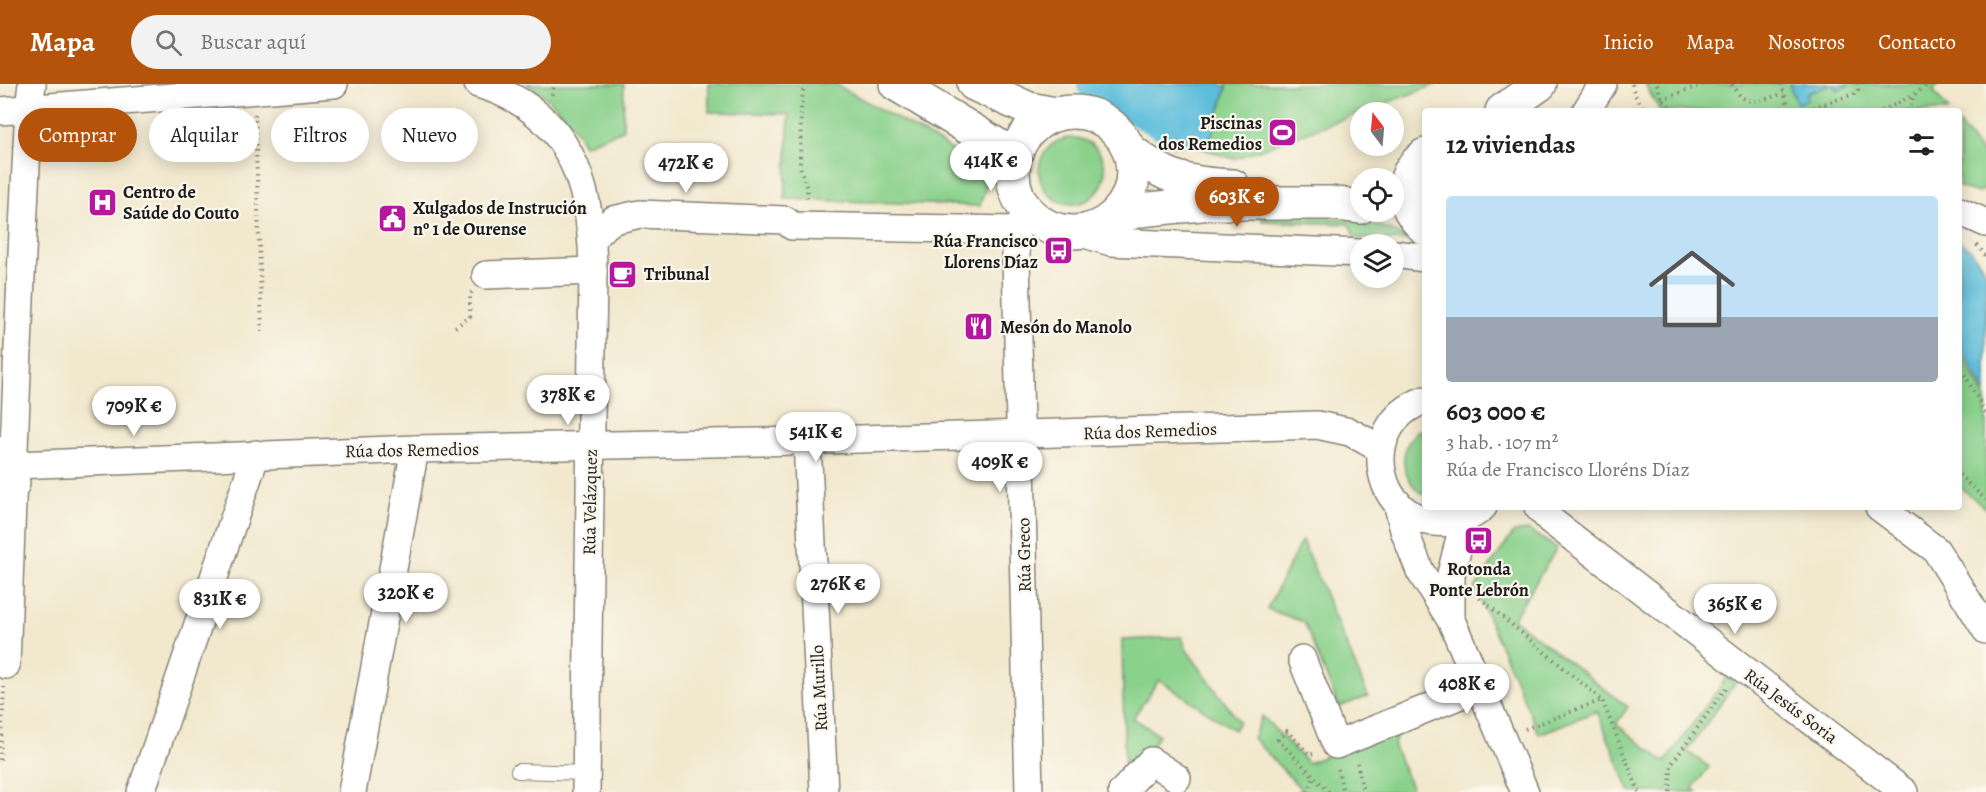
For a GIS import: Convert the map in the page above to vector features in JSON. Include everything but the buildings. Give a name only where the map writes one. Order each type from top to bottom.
[{"type":"street","points":[[0,111],[30,92],[254,89],[334,84]]},
{"type":"street","name":"Rúa Velázquez","points":[[478,84],[501,90],[531,108],[547,122],[570,157],[579,178],[590,219],[593,272],[586,783]]},
{"type":"street","points":[[876,84],[955,120]]},
{"type":"street","points":[[896,84],[1015,156]]},
{"type":"street","points":[[974,84],[1029,109],[1055,114],[1073,112],[1091,114],[1108,122],[1121,134],[1130,150],[1134,169],[1132,188],[1124,205],[1111,219]]},
{"type":"street","points":[[1506,108],[1540,84]]},
{"type":"street","points":[[1538,108],[1556,84]]},
{"type":"street","points":[[6,665],[7,473],[30,92]]},
{"type":"street","points":[[1023,222],[1013,176],[1015,156],[1030,130],[1055,114]]},
{"type":"street","points":[[1130,150],[1148,164],[1176,178],[1197,184],[1265,188],[1350,184]]},
{"type":"street","points":[[1407,168],[1406,196],[1410,220]]},
{"type":"street","points":[[1078,232],[1095,228],[1111,219],[1140,210],[1211,203],[1331,202],[1350,205]]},
{"type":"street","points":[[1962,212],[1986,223]]},
{"type":"street","points":[[592,240],[613,220],[639,214],[785,220],[800,216],[1023,222],[1044,224],[1060,231],[1078,232],[1111,243],[1350,252]]},
{"type":"street","name":"Rúa Greco","points":[[1023,222],[1021,435],[1029,792]]},
{"type":"street","points":[[1404,255],[1422,258]]},
{"type":"street","points":[[486,275],[593,272]]},
{"type":"street","points":[[1422,401],[1412,404],[1398,416],[1387,431],[1381,449],[1380,468],[1386,486],[1396,502],[1420,571],[1451,620],[1525,792]]},
{"type":"street","name":"Rúa dos Remedios","points":[[7,473],[256,454],[590,447],[1317,425],[1350,432],[1381,449]]},
{"type":"street","name":"Rúa Murillo","points":[[807,441],[824,792]]},
{"type":"street","points":[[352,792],[415,449]]},
{"type":"street","points":[[141,792],[256,454]]},
{"type":"street","points":[[1396,502],[1411,514],[1429,521],[1441,522],[1474,513]]},
{"type":"street","name":"Rúa Jesús Soria","points":[[1541,510],[1550,520],[1904,792]]},
{"type":"street","points":[[1883,510],[1936,550],[1986,630]]},
{"type":"street","points":[[1451,620],[1451,574],[1474,513]]},
{"type":"street","points":[[1302,659],[1336,745],[1480,687]]},
{"type":"street","points":[[1122,792],[1151,761],[1177,778]]},
{"type":"lane","points":[[518,771],[586,783]]},
{"type":"path","points":[[800,216],[807,189],[800,166],[804,84]]},
{"type":"path","points":[[1632,84],[1635,95],[1643,108]]},
{"type":"path","points":[[1657,84],[1662,99],[1670,108]]},
{"type":"path","points":[[1662,99],[1704,84]]},
{"type":"path","points":[[1732,84],[1741,97],[1750,101],[1758,101],[1784,93]]},
{"type":"path","points":[[1780,84],[1789,108]]},
{"type":"path","points":[[1811,108],[1857,92],[1857,84]]},
{"type":"path","points":[[1888,108],[1914,95],[1928,84]]},
{"type":"path","points":[[254,89],[262,333]]},
{"type":"path","points":[[1909,108],[1914,95]]},
{"type":"path","points":[[1823,104],[1828,108]]},
{"type":"path","points":[[455,327],[470,317],[470,294],[486,275]]},
{"type":"path","points":[[1962,370],[1986,414]]},
{"type":"path","points":[[1962,479],[1986,500]]},
{"type":"path","points":[[1470,590],[1602,700],[1639,792]]},
{"type":"path","points":[[0,760],[6,665]]},
{"type":"path","points":[[1670,792],[1671,765],[1740,667]]},
{"type":"path","points":[[1502,738],[1602,700]]},
{"type":"path","points":[[1329,792],[1278,740],[1287,731],[1311,755],[1336,745]]},
{"type":"path","points":[[1308,792],[1314,777]]},
{"type":"green space","points":[[527,84],[624,84],[623,130],[584,145],[560,110]]},
{"type":"green space","points":[[709,84],[835,84],[944,145],[976,166],[986,185],[980,206],[785,199],[789,114],[709,112]]},
{"type":"green space","points":[[1226,84],[1435,84],[1389,102],[1350,102],[1350,116],[1234,159],[1207,150]]},
{"type":"green space","points":[[1645,84],[1939,84],[1933,90],[1947,108],[1658,108]]},
{"type":"green space","points":[[1962,128],[1986,159],[1986,188],[1978,193],[1962,188]]},
{"type":"green space","points":[[1065,138],[1079,138],[1091,143],[1100,152],[1105,171],[1103,184],[1096,195],[1079,204],[1065,204],[1053,199],[1044,190],[1039,178],[1039,164],[1044,152],[1053,143]]},
{"type":"green space","points":[[1262,216],[1339,218],[1350,220],[1350,222],[1376,225],[1398,234],[1353,234],[1348,224],[1262,221]]},
{"type":"green space","points":[[1962,355],[1986,398],[1986,509],[1962,489]]},
{"type":"green space","points":[[1422,429],[1422,493],[1416,488],[1405,471],[1405,451],[1409,441]]},
{"type":"green space","points":[[1528,530],[1557,548],[1513,619],[1628,707],[1616,724],[1665,762],[1727,677],[1735,683],[1687,751],[1709,767],[1693,788],[1698,792],[1630,792],[1597,711],[1539,734],[1475,588],[1514,532]]},
{"type":"green space","points":[[1302,540],[1368,696],[1339,707],[1304,622],[1267,609]]},
{"type":"green space","points":[[1182,637],[1186,649],[1239,722],[1234,730],[1159,680],[1133,718],[1159,735],[1125,785],[1122,640]]},
{"type":"green space","points":[[1262,716],[1308,763],[1398,726],[1394,747],[1413,792],[1298,792],[1300,788],[1253,738]]},
{"type":"water","points":[[1097,84],[1218,84],[1227,87],[1207,150],[1142,125],[1135,115],[1133,103]]},
{"type":"water","points":[[1789,84],[1834,84],[1807,93],[1807,100],[1797,104]]},
{"type":"water","points":[[1834,84],[1848,84],[1848,86],[1837,90]]},
{"type":"water","points":[[1962,243],[1971,250],[1986,272],[1986,394],[1962,351]]},
{"type":"waterway","points":[[1097,84],[1178,127]]},
{"type":"place","name":"Piscinas dos Remedios","points":[[1283,133]]},
{"type":"place","name":"Centro de Saúde do Couto","points":[[102,202]]},
{"type":"place","name":"Xulgados de Instrución nº 1 de Ourense","points":[[392,218]]},
{"type":"place","name":"Rúa Francisco Llorens Díaz","points":[[1059,251]]},
{"type":"place","name":"Tribunal","points":[[623,274]]},
{"type":"place","name":"Mesón do Manolo","points":[[979,327]]},
{"type":"place","name":"Rotonda Ponte Lebrón","points":[[1479,540]]}]
